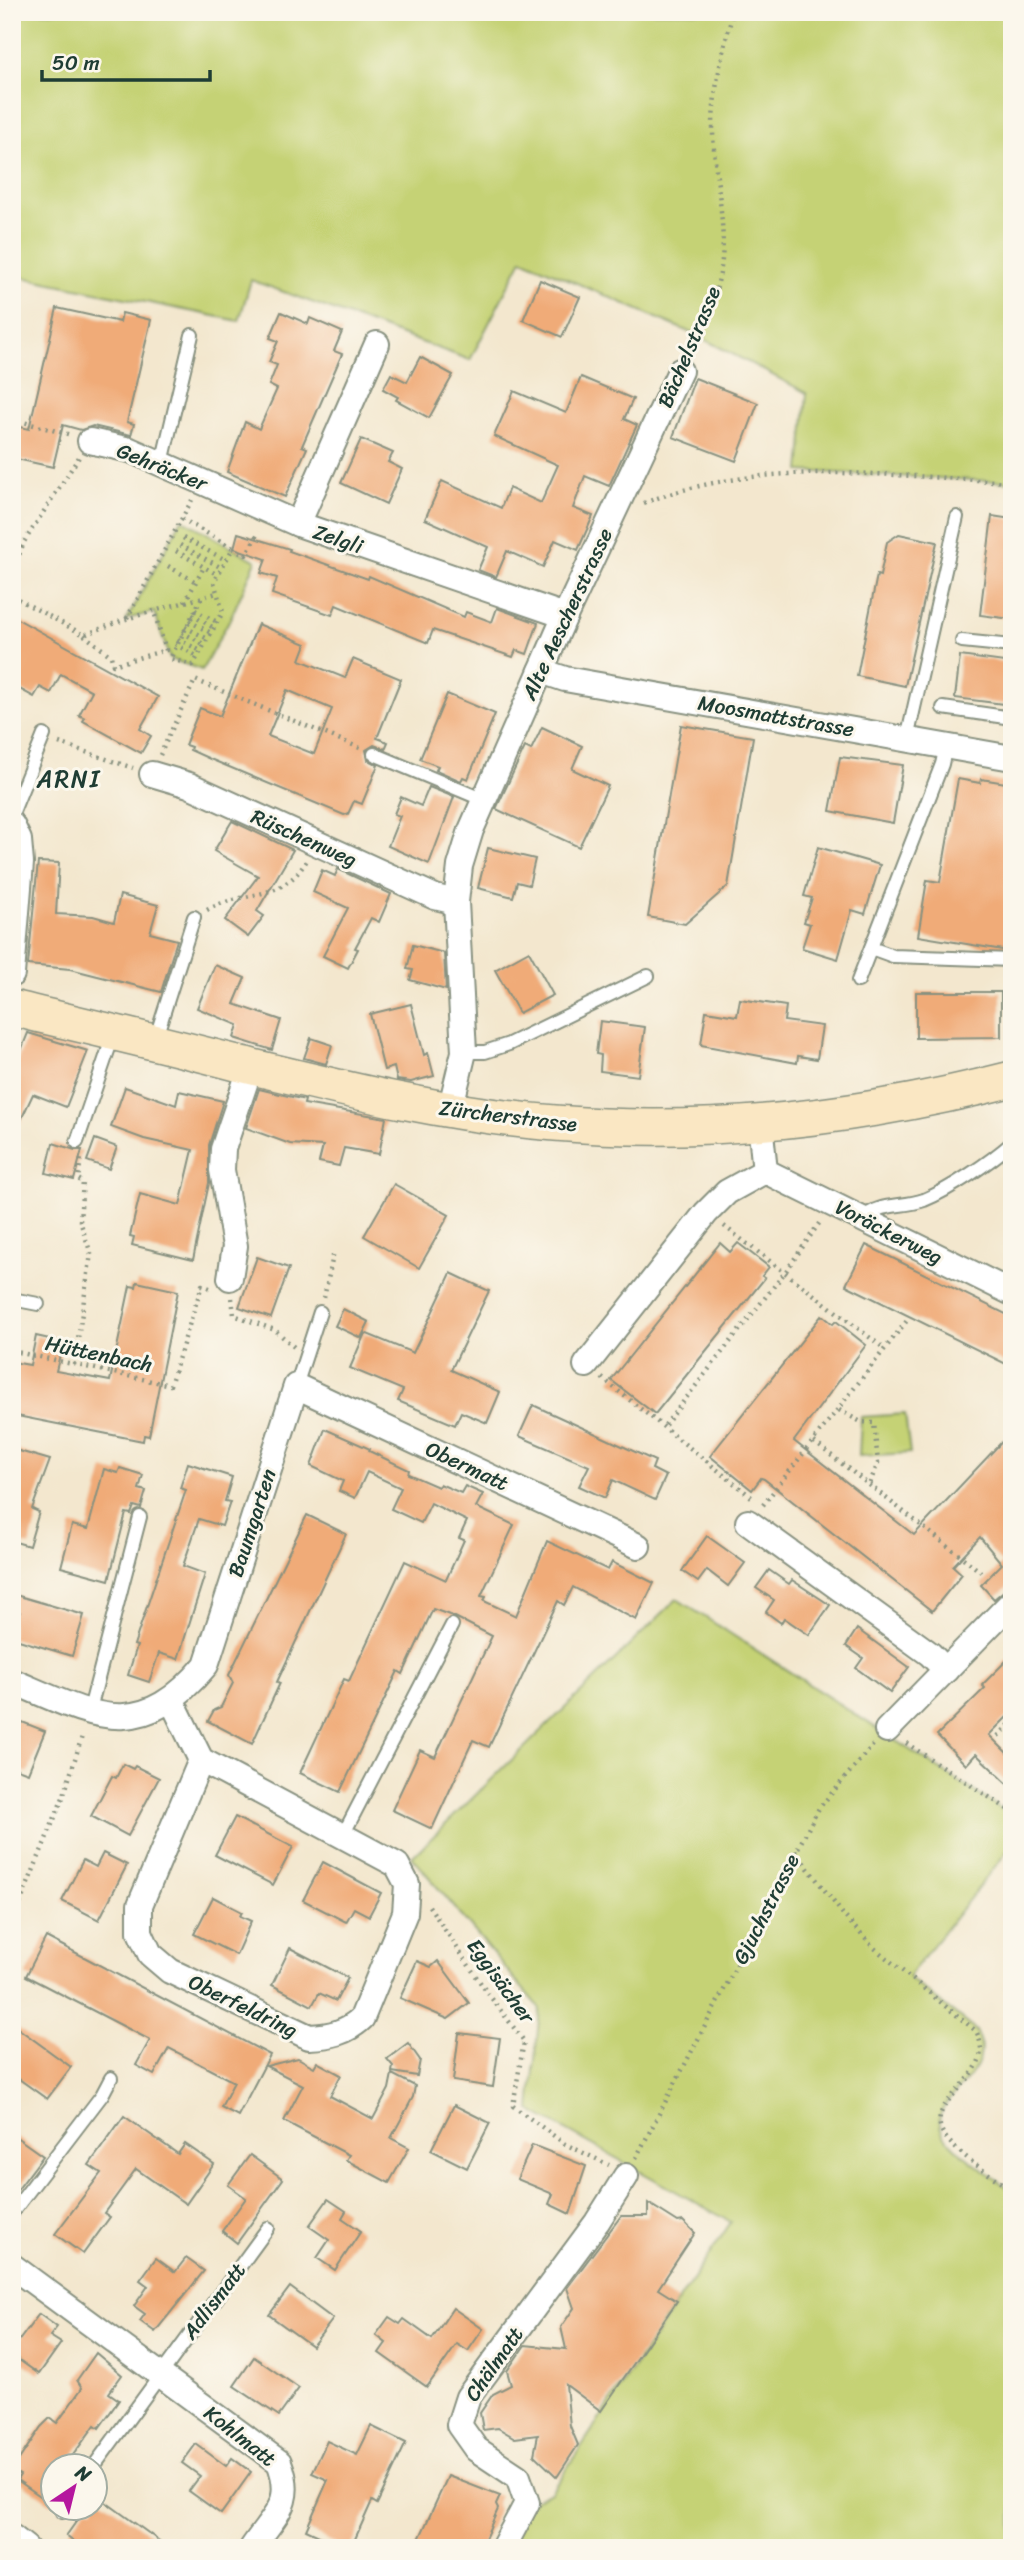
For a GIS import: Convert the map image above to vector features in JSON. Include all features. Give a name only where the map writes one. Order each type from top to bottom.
[{"type":"street","name":"Zelgli","points":[[377,344],[298,524],[565,616]]},
{"type":"street","name":"Bächelstrasse","points":[[617,506],[680,371]]},
{"type":"street","name":"Gehräcker","points":[[90,440],[130,450],[298,524]]},
{"type":"street","name":"Alte Aescherstrasse","points":[[450,1110],[464,1052],[456,902],[460,866],[484,800],[617,506]]},
{"type":"street","name":"Moosmattstrasse","points":[[541,671],[565,679],[1012,758]]},
{"type":"street","name":"Rüschenweg","points":[[152,774],[189,785],[435,897],[456,902]]},
{"type":"street","points":[[12,825],[19,840],[21,863],[12,974]]},
{"type":"street","name":"Zürcherstrasse","points":[[12,1008],[251,1066],[450,1110],[555,1124],[636,1128],[760,1123],[830,1115],[1012,1079]]},
{"type":"street","points":[[231,1287],[235,1246],[222,1170],[223,1149],[251,1066]]},
{"type":"street","points":[[586,1365],[706,1213],[727,1192],[765,1171],[760,1123]]},
{"type":"street","name":"Voräckerweg","points":[[765,1171],[1012,1293]]},
{"type":"street","name":"Obermatt","points":[[296,1386],[638,1546]]},
{"type":"street","name":"Baumgarten","points":[[12,1681],[88,1718],[146,1714],[172,1701],[206,1665],[296,1386]]},
{"type":"street","points":[[755,1514],[930,1654],[946,1670]]},
{"type":"street","points":[[887,1730],[1012,1602]]},
{"type":"street","points":[[172,1701],[201,1760],[397,1865],[407,1884]]},
{"type":"street","name":"Oberfeldring","points":[[201,1760],[141,1906],[140,1933],[150,1954],[170,1971],[309,2037],[330,2036],[350,2029],[362,2018],[405,1913],[407,1884]]},
{"type":"street","name":"Chälmatt","points":[[503,2548],[527,2503],[518,2477],[476,2449],[459,2425],[465,2406],[468,2397],[597,2222],[626,2176]]},
{"type":"street","points":[[12,2266],[159,2374]]},
{"type":"street","name":"Kohlmatt","points":[[159,2374],[279,2462],[286,2482],[285,2499],[252,2548]]},
{"type":"street","points":[[12,2537],[26,2548]]},
{"type":"lane","points":[[162,463],[192,335]]},
{"type":"lane","points":[[907,739],[957,517]]},
{"type":"lane","points":[[961,641],[1012,646]]},
{"type":"lane","points":[[943,708],[1012,718]]},
{"type":"lane","points":[[12,814],[44,735]]},
{"type":"lane","points":[[858,981],[943,764],[946,746]]},
{"type":"lane","points":[[374,754],[484,800]]},
{"type":"lane","points":[[155,1042],[194,917]]},
{"type":"lane","points":[[871,948],[893,956],[1012,960]]},
{"type":"lane","points":[[464,1052],[485,1052],[509,1044],[648,976]]},
{"type":"lane","points":[[77,1142],[114,1033]]},
{"type":"lane","points":[[862,1219],[872,1209],[925,1199],[998,1155],[1012,1143]]},
{"type":"lane","points":[[12,1300],[38,1304]]},
{"type":"lane","name":"Baumgarten","points":[[296,1386],[320,1312]]},
{"type":"lane","points":[[88,1718],[140,1517]]},
{"type":"lane","points":[[343,1835],[452,1625]]},
{"type":"lane","points":[[12,2213],[102,2095],[111,2078]]},
{"type":"lane","name":"Adlismatt","points":[[104,2452],[268,2228]]},
{"type":"path","name":"Bächelstrasse","points":[[680,371],[704,323],[721,272],[720,201],[713,128],[720,58],[733,12]]},
{"type":"path","points":[[12,419],[90,440]]},
{"type":"path","name":"Gehräcker","points":[[12,574],[24,542],[90,440]]},
{"type":"path","name":"Alte Aescherstrasse","points":[[617,506],[629,509],[674,491],[740,477],[800,471],[1012,482]]},
{"type":"path","points":[[127,619],[201,482]]},
{"type":"path","points":[[182,519],[246,555],[261,528]]},
{"type":"path","points":[[183,538],[226,560]]},
{"type":"path","points":[[180,545],[222,568]]},
{"type":"path","points":[[170,659],[193,665],[198,657],[223,612],[214,582],[233,548]]},
{"type":"path","points":[[176,551],[218,575]]},
{"type":"path","points":[[168,566],[196,582]]},
{"type":"path","points":[[185,602],[204,567]]},
{"type":"path","points":[[84,635],[127,619],[217,593]]},
{"type":"path","points":[[12,596],[84,635],[111,656],[113,665],[166,650]]},
{"type":"path","points":[[170,659],[202,597]]},
{"type":"path","points":[[195,610],[216,625]]},
{"type":"path","points":[[154,612],[170,659]]},
{"type":"path","points":[[190,618],[216,625]]},
{"type":"path","points":[[190,618],[208,639]]},
{"type":"path","points":[[184,630],[208,639]]},
{"type":"path","points":[[177,642],[201,651]]},
{"type":"path","points":[[177,642],[198,657]]},
{"type":"path","points":[[44,735],[71,750],[152,774],[195,680],[374,754]]},
{"type":"path","points":[[194,917],[225,901],[284,887],[300,873],[317,845]]},
{"type":"path","points":[[75,1364],[91,1254],[80,1221],[83,1182],[78,1179],[82,1144],[77,1142]]},
{"type":"path","points":[[664,1425],[786,1271],[832,1203]]},
{"type":"path","points":[[706,1213],[786,1271],[885,1349]]},
{"type":"path","points":[[320,1312],[334,1251]]},
{"type":"path","name":"Hüttenbach","points":[[12,1351],[170,1385],[202,1285],[231,1287]]},
{"type":"path","points":[[231,1287],[234,1315],[275,1330],[306,1355]]},
{"type":"path","points":[[586,1365],[664,1425],[755,1514],[909,1318]]},
{"type":"path","points":[[839,1410],[861,1422],[874,1423],[878,1463],[869,1485]]},
{"type":"path","points":[[814,1442],[981,1573]]},
{"type":"path","points":[[12,1633],[20,1608]]},
{"type":"path","points":[[12,1923],[64,1795],[88,1718]]},
{"type":"path","points":[[998,1736],[1012,1722]]},
{"type":"path","points":[[887,1730],[1012,1812]]},
{"type":"path","name":"Gjuchstrasse","points":[[626,2176],[819,1808],[887,1730]]},
{"type":"path","points":[[795,1851],[845,1917],[873,1947],[976,2031],[982,2042],[983,2056],[941,2113],[940,2127],[948,2140],[1012,2191]]},
{"type":"path","name":"Eggisächer","points":[[407,1884],[417,1889],[486,1991],[524,2040],[513,2106],[565,2144],[626,2176]]},
{"type":"green space","points":[[12,12],[1012,12],[1012,482],[800,471],[807,393],[698,336],[522,259],[470,360],[251,280],[239,321],[12,275]]},
{"type":"green space","points":[[182,519],[256,561],[231,617],[202,670],[170,659],[154,612],[127,619]]},
{"type":"green space","points":[[905,1414],[910,1453],[859,1456],[861,1417]]},
{"type":"green space","points":[[677,1599],[1012,1816],[1012,1845],[908,1977],[976,2031],[981,2048],[978,2063],[941,2112],[940,2125],[954,2146],[1012,2191],[1012,2548],[503,2548],[527,2503],[551,2492],[731,2222],[530,2110],[540,2009],[412,1857]]},
{"type":"building","points":[[540,280],[580,297],[562,337],[523,320]]},
{"type":"building","points":[[57,308],[120,322],[122,313],[151,320],[127,422],[134,424],[131,435],[93,426],[81,430],[63,425],[53,467],[12,458],[12,425],[29,429]]},
{"type":"building","points":[[281,312],[308,324],[310,318],[342,332],[334,351],[342,354],[302,446],[307,448],[285,497],[227,472],[245,422],[259,429],[277,389],[269,385],[277,365],[269,362],[278,341],[270,338]]},
{"type":"building","points":[[420,357],[453,375],[429,418],[396,400],[398,397],[383,389],[391,374],[407,382]]},
{"type":"building","points":[[581,377],[633,399],[624,419],[637,425],[609,486],[585,476],[573,508],[593,516],[578,550],[555,540],[543,567],[507,551],[496,577],[478,570],[488,547],[425,519],[442,481],[501,508],[509,488],[541,503],[558,465],[494,436],[514,391],[566,413]]},
{"type":"building","points":[[695,378],[758,403],[736,461],[673,437]]},
{"type":"building","points":[[361,439],[393,453],[388,462],[402,469],[386,504],[341,483]]},
{"type":"building","points":[[992,516],[1012,519],[1012,619],[980,615]]},
{"type":"building","points":[[238,533],[290,549],[289,551],[368,579],[369,576],[464,617],[466,612],[492,622],[497,608],[538,623],[527,654],[516,650],[513,657],[433,630],[428,643],[336,605],[332,615],[272,594],[277,578],[261,573],[266,559],[234,548]]},
{"type":"building","points":[[899,534],[937,542],[905,686],[857,676],[877,575],[880,576],[887,542]]},
{"type":"building","points":[[12,616],[158,697],[140,729],[151,736],[141,753],[83,721],[85,718],[79,715],[92,691],[61,674],[51,693],[40,687],[34,697],[12,685]]},
{"type":"building","points":[[258,624],[306,644],[300,660],[345,678],[353,659],[401,679],[377,738],[388,742],[385,749],[374,745],[366,750],[368,760],[378,765],[362,804],[354,801],[348,814],[344,815],[210,759],[185,745],[200,708],[220,716]],"holes":[[[287,690],[332,709],[314,754],[268,736]]]},
{"type":"building","points":[[960,656],[1012,663],[1012,705],[955,698]]},
{"type":"building","points":[[447,694],[495,714],[468,779],[463,777],[461,781],[436,770],[438,766],[420,759]]},
{"type":"building","points":[[681,725],[753,737],[728,886],[685,924],[648,917]]},
{"type":"building","points":[[542,727],[582,746],[572,769],[608,786],[579,847],[496,809],[525,747],[531,750]]},
{"type":"building","points":[[840,757],[903,765],[893,823],[830,811]]},
{"type":"building","points":[[958,779],[980,783],[981,779],[1006,783],[1005,787],[1012,789],[1009,951],[918,936],[927,880],[940,882]]},
{"type":"building","points":[[429,787],[454,797],[429,864],[388,846],[400,816],[394,814],[401,797],[421,806]]},
{"type":"building","points":[[232,821],[293,850],[257,911],[264,916],[248,937],[225,920],[258,876],[214,851]]},
{"type":"building","points":[[818,847],[880,865],[865,914],[852,910],[838,959],[802,948],[810,924],[804,922],[812,898],[804,896]]},
{"type":"building","points":[[488,848],[535,859],[529,885],[517,882],[513,897],[478,888]]},
{"type":"building","points":[[38,862],[59,863],[56,914],[93,916],[114,922],[120,895],[158,905],[150,933],[177,940],[161,992],[70,969],[28,965]]},
{"type":"building","points":[[338,869],[391,894],[379,922],[371,918],[348,968],[323,956],[348,908],[313,892],[322,870],[335,876]]},
{"type":"building","points":[[413,945],[444,953],[446,990],[410,980],[413,970],[407,969]]},
{"type":"building","points":[[529,951],[553,995],[519,1013],[495,970]]},
{"type":"building","points":[[215,965],[245,978],[234,1004],[281,1020],[272,1050],[234,1038],[238,1025],[197,1008]]},
{"type":"building","points":[[916,992],[1001,992],[1001,1037],[916,1038]]},
{"type":"building","points":[[740,999],[786,1006],[784,1021],[822,1026],[817,1059],[798,1056],[797,1063],[701,1045],[706,1011],[737,1016]]},
{"type":"building","points":[[411,1004],[424,1055],[428,1053],[434,1076],[411,1082],[397,1080],[394,1067],[384,1070],[370,1014]]},
{"type":"building","points":[[600,1021],[645,1027],[638,1076],[600,1071],[601,1055],[596,1054]]},
{"type":"building","points":[[28,1033],[88,1051],[66,1107],[33,1094],[12,1139],[12,1073]]},
{"type":"building","points":[[311,1038],[332,1045],[326,1064],[304,1058]]},
{"type":"building","points":[[125,1087],[176,1105],[179,1091],[223,1101],[209,1145],[209,1183],[193,1260],[132,1245],[134,1237],[130,1236],[140,1194],[180,1205],[193,1150],[144,1139],[111,1127]]},
{"type":"building","points":[[259,1089],[305,1100],[304,1104],[386,1118],[379,1154],[344,1148],[339,1166],[319,1162],[323,1146],[290,1144],[246,1128]]},
{"type":"building","points":[[95,1139],[117,1147],[109,1169],[87,1161]]},
{"type":"building","points":[[53,1143],[82,1150],[74,1180],[46,1173]]},
{"type":"building","points":[[394,1184],[449,1215],[419,1268],[364,1236]]},
{"type":"building","points":[[720,1243],[730,1252],[738,1243],[769,1267],[762,1276],[765,1278],[655,1414],[611,1380]]},
{"type":"building","points":[[866,1245],[1012,1317],[1012,1367],[846,1285]]},
{"type":"building","points":[[257,1257],[289,1268],[271,1318],[239,1307]]},
{"type":"building","points":[[451,1273],[489,1291],[451,1370],[500,1392],[487,1423],[461,1412],[455,1425],[398,1401],[403,1390],[350,1368],[365,1333],[413,1353]]},
{"type":"building","points":[[137,1282],[178,1291],[149,1436],[144,1435],[143,1441],[12,1415],[12,1362],[30,1365],[36,1336],[63,1342],[56,1371],[110,1381],[130,1286],[136,1287]]},
{"type":"building","points":[[343,1309],[369,1322],[361,1338],[335,1326]]},
{"type":"building","points":[[822,1315],[833,1324],[836,1321],[866,1345],[794,1441],[914,1535],[1012,1431],[1012,1584],[994,1599],[981,1585],[1002,1564],[980,1537],[953,1566],[962,1574],[932,1611],[764,1479],[761,1478],[752,1490],[710,1456]]},
{"type":"building","points":[[533,1405],[655,1461],[652,1469],[666,1476],[655,1500],[613,1480],[605,1498],[579,1486],[589,1466],[519,1436]]},
{"type":"building","points":[[325,1429],[370,1449],[369,1451],[409,1470],[408,1474],[438,1487],[440,1484],[461,1493],[465,1486],[483,1494],[476,1507],[514,1525],[481,1596],[486,1597],[484,1601],[516,1616],[547,1541],[608,1570],[612,1562],[654,1583],[636,1620],[573,1587],[564,1605],[558,1601],[489,1747],[473,1740],[432,1829],[392,1810],[420,1750],[435,1757],[492,1636],[455,1617],[433,1609],[403,1674],[398,1671],[340,1792],[300,1773],[344,1679],[349,1681],[405,1561],[446,1580],[464,1540],[459,1538],[467,1521],[431,1503],[421,1523],[391,1509],[401,1488],[367,1472],[355,1498],[339,1491],[343,1481],[311,1466]]},
{"type":"building","points":[[12,1449],[50,1460],[32,1509],[39,1512],[29,1546],[12,1541]]},
{"type":"building","points":[[188,1463],[232,1477],[225,1501],[230,1502],[222,1526],[199,1519],[183,1566],[205,1574],[178,1659],[159,1653],[149,1682],[128,1675],[137,1646],[134,1645],[186,1490],[180,1488]]},
{"type":"building","points":[[120,1468],[143,1475],[139,1489],[146,1491],[141,1508],[134,1506],[131,1514],[126,1513],[109,1580],[61,1567],[72,1525],[88,1529],[104,1469],[118,1473]]},
{"type":"building","points":[[307,1515],[346,1534],[277,1682],[280,1683],[252,1744],[208,1721],[214,1710],[221,1707],[233,1683],[229,1675]]},
{"type":"building","points":[[707,1536],[745,1563],[728,1586],[707,1570],[698,1582],[682,1571]]},
{"type":"building","points":[[769,1570],[789,1584],[792,1580],[830,1605],[809,1635],[784,1618],[781,1623],[766,1612],[774,1600],[756,1588]]},
{"type":"building","points":[[12,1594],[84,1615],[72,1656],[12,1638]]},
{"type":"building","points":[[857,1629],[909,1667],[890,1693],[856,1668],[863,1658],[846,1646]]},
{"type":"building","points":[[1012,1655],[1012,1712],[989,1735],[1012,1758],[1012,1788],[976,1754],[966,1765],[937,1735],[985,1688],[982,1685]]},
{"type":"building","points":[[12,1718],[45,1731],[28,1773],[12,1767]]},
{"type":"building","points":[[123,1764],[133,1769],[135,1766],[159,1778],[128,1836],[91,1816],[112,1776],[116,1778]]},
{"type":"building","points":[[235,1817],[293,1847],[273,1885],[215,1855]]},
{"type":"building","points":[[103,1853],[127,1865],[99,1920],[62,1901],[83,1860],[96,1867]]},
{"type":"building","points":[[323,1862],[381,1893],[369,1916],[354,1908],[346,1922],[303,1900]]},
{"type":"building","points":[[213,1897],[242,1912],[240,1916],[251,1921],[236,1955],[194,1934]]},
{"type":"building","points":[[46,1937],[270,2055],[238,2116],[221,2107],[234,2082],[169,2048],[154,2075],[136,2065],[150,2040],[26,1976]]},
{"type":"building","points":[[290,1948],[348,1978],[336,2001],[319,1993],[312,2006],[272,1985]]},
{"type":"building","points":[[417,1961],[431,1967],[438,1961],[469,2003],[448,2019],[400,1998]]},
{"type":"building","points":[[12,2024],[71,2067],[47,2099],[12,2074]]},
{"type":"building","points":[[459,2033],[500,2038],[493,2087],[453,2081]]},
{"type":"building","points":[[408,2043],[420,2060],[417,2076],[392,2072],[393,2066],[387,2059]]},
{"type":"building","points":[[298,2058],[314,2067],[317,2062],[341,2075],[330,2096],[373,2119],[389,2089],[392,2074],[415,2086],[413,2097],[391,2138],[409,2148],[389,2183],[346,2160],[349,2155],[284,2121],[303,2085],[266,2066]]},
{"type":"building","points":[[454,2105],[490,2123],[467,2168],[431,2150]]},
{"type":"building","points":[[124,2116],[178,2154],[185,2144],[214,2164],[186,2204],[136,2169],[104,2213],[110,2217],[83,2254],[55,2234],[101,2173],[89,2165]]},
{"type":"building","points":[[12,2134],[43,2156],[12,2197]]},
{"type":"building","points":[[532,2145],[586,2166],[570,2214],[549,2204],[553,2194],[517,2179]]},
{"type":"building","points":[[250,2155],[283,2179],[237,2243],[222,2231],[246,2198],[228,2185]]},
{"type":"building","points":[[328,2199],[346,2211],[342,2218],[361,2231],[335,2270],[317,2258],[329,2240],[309,2226]]},
{"type":"building","points":[[648,2203],[678,2222],[683,2221],[695,2233],[658,2289],[677,2301],[601,2411],[566,2385],[570,2426],[578,2445],[557,2477],[534,2455],[538,2435],[515,2438],[498,2428],[483,2430],[480,2413],[493,2394],[511,2385],[507,2371],[525,2345],[566,2349],[561,2327],[574,2308],[567,2288],[621,2216],[648,2216]]},
{"type":"building","points":[[156,2258],[175,2272],[186,2258],[204,2271],[155,2332],[140,2321],[145,2314],[134,2306],[148,2286],[140,2280]]},
{"type":"building","points":[[290,2287],[333,2319],[312,2346],[269,2315]]},
{"type":"building","points":[[453,2308],[483,2329],[468,2351],[457,2344],[427,2387],[379,2353],[386,2343],[376,2335],[389,2317],[400,2324],[404,2319],[432,2339]]},
{"type":"building","points":[[39,2314],[57,2327],[50,2336],[61,2343],[39,2374],[12,2355],[12,2350]]},
{"type":"building","points":[[96,2353],[122,2375],[109,2393],[119,2400],[99,2428],[95,2425],[75,2452],[38,2452],[38,2494],[17,2480],[20,2475],[12,2470],[41,2427],[50,2418],[57,2423],[82,2388],[77,2380]]},
{"type":"building","points":[[254,2357],[299,2388],[279,2416],[234,2386]]},
{"type":"building","points":[[371,2426],[406,2443],[377,2504],[372,2501],[351,2548],[345,2548],[306,2530],[328,2480],[312,2473],[327,2441],[357,2455]]},
{"type":"building","points":[[196,2444],[226,2466],[232,2458],[251,2472],[221,2514],[189,2491],[200,2476],[182,2463]]},
{"type":"building","points":[[448,2476],[500,2496],[496,2505],[498,2509],[481,2548],[415,2548]]},
{"type":"building","points":[[108,2504],[169,2548],[82,2548],[66,2536],[76,2522],[108,2522]]},
{"type":"district","name":"ARNI","points":[[69,779]]}]
